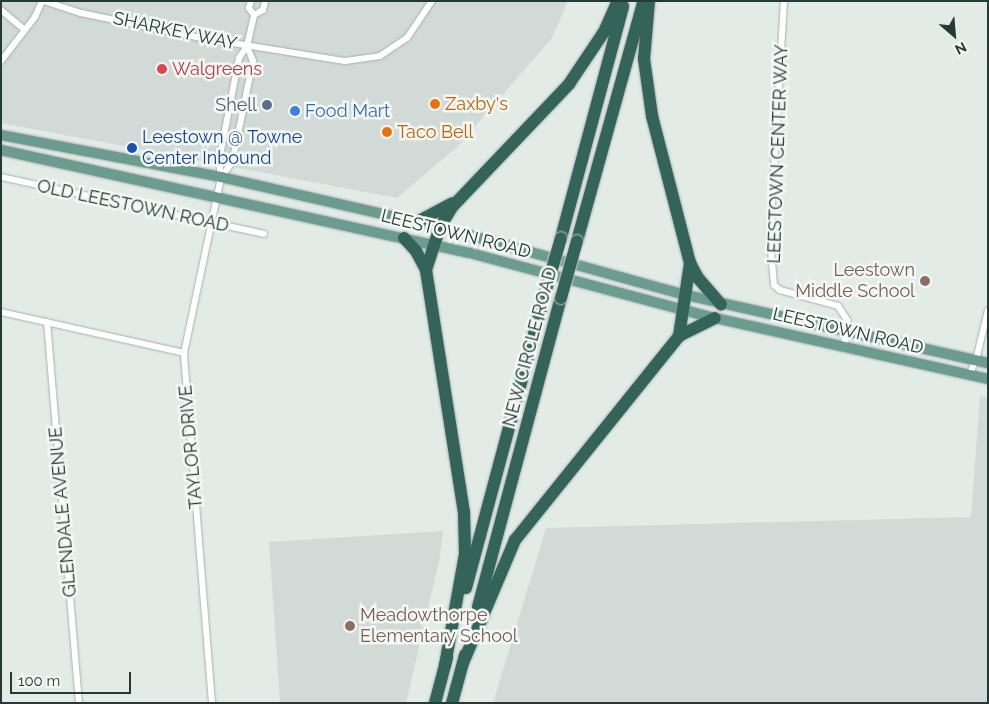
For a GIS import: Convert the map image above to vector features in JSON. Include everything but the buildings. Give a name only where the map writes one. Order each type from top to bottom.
[{"type":"highway","points":[[426,270],[440,227],[461,197],[569,84],[604,32],[618,1]]},
{"type":"highway","name":"NEW CIRCLE ROAD","points":[[435,703],[624,1]]},
{"type":"highway","name":"NEW CIRCLE ROAD","points":[[452,703],[561,298],[644,1]]},
{"type":"highway","points":[[650,1],[644,59],[647,90],[690,263],[698,278],[722,304]]},
{"type":"highway","points":[[417,222],[434,215],[461,197]]},
{"type":"highway","points":[[404,238],[426,270],[464,512],[464,554],[445,664]]},
{"type":"highway","points":[[678,336],[684,310],[690,263]]},
{"type":"highway","points":[[463,663],[515,540],[678,336],[715,318]]},
{"type":"main road","name":"LEESTOWN ROAD","points":[[3,134],[220,177],[440,227],[722,304],[988,363]]},
{"type":"main road","name":"LEESTOWN ROAD","points":[[1,150],[216,195],[404,238],[715,318],[988,379]]},
{"type":"street","points":[[1,61],[25,30],[43,1]]},
{"type":"street","name":"SHARKEY WAY","points":[[43,1],[81,13],[247,46],[345,61],[380,56],[407,38],[432,1]]},
{"type":"street","points":[[251,1],[249,8],[254,15]]},
{"type":"street","points":[[220,177],[219,161],[239,58],[247,46],[254,15],[263,10],[265,1]]},
{"type":"street","name":"LEESTOWN CENTER WAY","points":[[784,1],[770,239],[774,285],[780,290],[838,306],[847,320],[844,347]]},
{"type":"street","points":[[1,10],[25,30]]},
{"type":"street","points":[[220,177],[232,163],[253,61],[247,46]]},
{"type":"street","name":"OLD LEESTOWN ROAD","points":[[1,177],[208,224],[264,234]]},
{"type":"street","name":"TAYLOR DRIVE","points":[[212,703],[184,353],[208,224],[220,177]]},
{"type":"street","points":[[969,375],[976,360],[988,310]]},
{"type":"street","points":[[1,312],[184,353]]},
{"type":"street","name":"GLENDALE AVENUE","points":[[47,322],[79,703]]},
{"type":"shaded area","points":[[1,1],[568,1],[552,38],[457,147],[397,198],[1,123]]},
{"type":"shaded area","points":[[980,396],[988,398],[988,703],[493,703],[546,528],[971,517]]},
{"type":"shaded area","name":"Meadowthorpe Elementary School","points":[[443,531],[440,557],[406,703],[280,703],[269,542]]},
{"type":"place","name":"Walgreens","points":[[162,69]]},
{"type":"place","name":"Zaxby's","points":[[435,104]]},
{"type":"place","name":"Shell","points":[[267,105]]},
{"type":"place","name":"Food Mart","points":[[295,111]]},
{"type":"place","name":"Taco Bell","points":[[387,132]]},
{"type":"place","name":"Leestown @ Towne Center Inbound","points":[[132,148]]},
{"type":"place","name":"Leestown Middle School","points":[[925,281]]},
{"type":"place","name":"Meadowthorpe Elementary School","points":[[350,626]]}]
